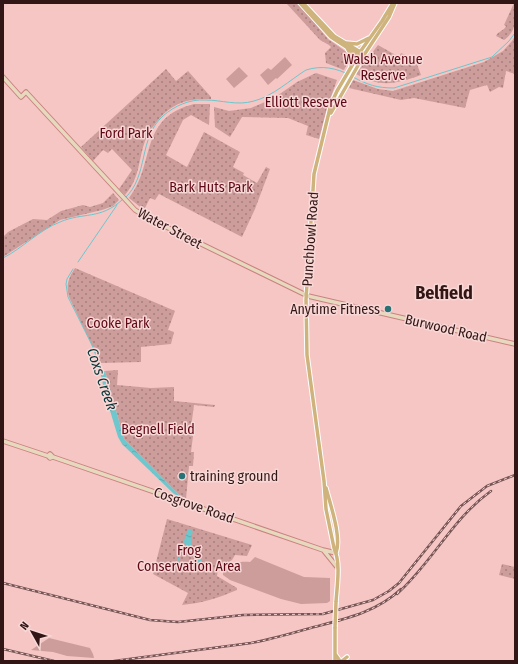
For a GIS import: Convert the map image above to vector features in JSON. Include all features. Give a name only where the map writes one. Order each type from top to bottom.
[{"type":"main road","points":[[300,3],[331,37],[358,55],[364,56]]},
{"type":"main road","points":[[303,3],[326,29],[358,55]]},
{"type":"main road","name":"Punchbowl Road","points":[[335,661],[337,580],[336,553],[326,509],[324,481],[307,355],[306,296],[314,171],[334,99],[349,69],[394,3]]},
{"type":"main road","name":"Punchbowl Road","points":[[329,118],[350,79],[389,17],[394,3]]},
{"type":"main road","points":[[343,42],[354,44],[360,43],[372,35]]},
{"type":"main road","points":[[346,47],[351,55],[349,69]]},
{"type":"main road","name":"Water Street","points":[[3,77],[21,97],[26,92],[135,210],[148,218],[306,296]]},
{"type":"main road","name":"Burwood Road","points":[[306,296],[515,344]]},
{"type":"main road","name":"Cosgrove Road","points":[[3,441],[323,550],[336,553]]},
{"type":"main road","points":[[323,550],[337,569]]},
{"type":"main road","points":[[335,654],[341,661],[347,657]]},
{"type":"green space","points":[[286,3],[298,3],[328,39],[348,53],[349,60],[344,70],[326,63],[325,53],[331,47],[320,40]]},
{"type":"green space","points":[[514,3],[514,28],[504,40],[496,36],[506,26],[504,25]]},
{"type":"green space","points":[[515,36],[515,74],[506,71],[503,88],[499,87],[490,92],[487,85],[470,90],[465,108],[414,98],[401,100],[349,88],[353,80],[378,89],[393,91],[484,62],[503,51]]},
{"type":"green space","name":"Walsh Avenue Reserve","points":[[378,45],[399,57],[401,53],[415,59],[421,75],[404,81],[381,83],[356,74]]},
{"type":"green space","points":[[285,57],[292,65],[268,85],[260,75],[268,68],[271,70]]},
{"type":"green space","points":[[239,67],[248,76],[234,88],[226,79]]},
{"type":"green space","name":"Ford Park","points":[[166,69],[176,81],[188,71],[211,97],[211,99],[186,101],[173,107],[161,117],[147,137],[136,176],[130,189],[125,195],[119,189],[132,170],[112,149],[108,153],[103,150],[93,161],[81,147]]},
{"type":"green space","name":"Elliott Reserve","points":[[316,73],[337,80],[327,108],[319,139],[306,135],[308,126],[288,118],[242,117],[230,137],[215,127],[214,107],[229,111],[251,108],[274,98],[297,82]]},
{"type":"green space","name":"Bark Huts Park","points":[[194,104],[210,104],[209,125],[191,115],[183,120],[166,155],[187,167],[204,132],[240,152],[233,167],[257,183],[266,167],[270,169],[255,209],[242,237],[159,194],[155,200],[150,198],[144,210],[129,198],[143,171],[156,131],[164,120],[176,111]]},
{"type":"green space","points":[[113,193],[119,200],[113,206],[60,220],[3,257],[3,237],[8,232],[33,219],[47,220],[61,211],[83,205],[90,207],[103,203]]},
{"type":"green space","name":"Cooke Park","points":[[75,268],[175,311],[168,330],[174,332],[171,344],[141,347],[141,362],[100,363],[69,297],[68,282]]},
{"type":"green space","name":"Begnell Field","points":[[118,370],[117,385],[151,388],[174,387],[174,401],[215,405],[214,407],[194,405],[190,435],[193,436],[191,452],[194,452],[193,466],[189,466],[186,499],[181,497],[124,439],[105,371]]},
{"type":"green space","name":"Frog Conservation Area","points":[[167,519],[252,545],[247,556],[235,555],[232,560],[218,569],[217,576],[237,588],[237,590],[210,600],[182,605],[188,593],[153,574]]},
{"type":"green space","points":[[255,557],[304,577],[330,578],[330,601],[327,603],[301,604],[281,599],[230,580],[223,575],[223,570],[232,564],[239,562],[250,562]]},
{"type":"green space","points":[[502,564],[515,567],[515,579],[499,575]]},
{"type":"green space","points":[[49,638],[90,648],[94,658],[67,656],[53,652],[31,650]]},
{"type":"water","points":[[100,371],[105,371],[124,439],[181,497],[174,494],[122,444],[118,437],[107,403]]},
{"type":"water","points":[[188,529],[193,531],[191,540],[192,547],[202,560],[198,563],[188,550],[185,542],[178,562],[177,561]]},
{"type":"waterway","points":[[353,77],[373,86],[394,88],[492,57],[509,41],[515,33]]},
{"type":"waterway","points":[[125,198],[138,179],[146,146],[155,125],[163,116],[177,106],[199,100],[236,103],[254,101],[261,99],[306,70],[312,68],[329,68],[350,75]]},
{"type":"waterway","points":[[3,258],[52,225],[68,219],[99,213],[114,206],[122,200]]},
{"type":"waterway","name":"Coxs Creek","points":[[78,262],[117,205]]},
{"type":"waterway","name":"Coxs Creek","points":[[73,269],[67,279],[66,284],[68,297],[92,345],[102,372]]},
{"type":"railway","points":[[3,583],[150,620],[178,622],[243,615],[323,614],[373,600],[389,591],[399,583],[461,506],[487,486],[515,475]]},
{"type":"railway","points":[[397,594],[421,569],[453,528],[477,502],[491,491]]},
{"type":"railway","points":[[114,661],[251,643],[275,638],[360,614],[382,604],[401,589]]},
{"type":"railway","points":[[3,649],[54,661]]},
{"type":"place","name":"Anytime Fitness","points":[[388,309]]},
{"type":"place","name":"training ground","points":[[182,476]]},
{"type":"district","name":"Belfield","points":[[444,293]]}]
